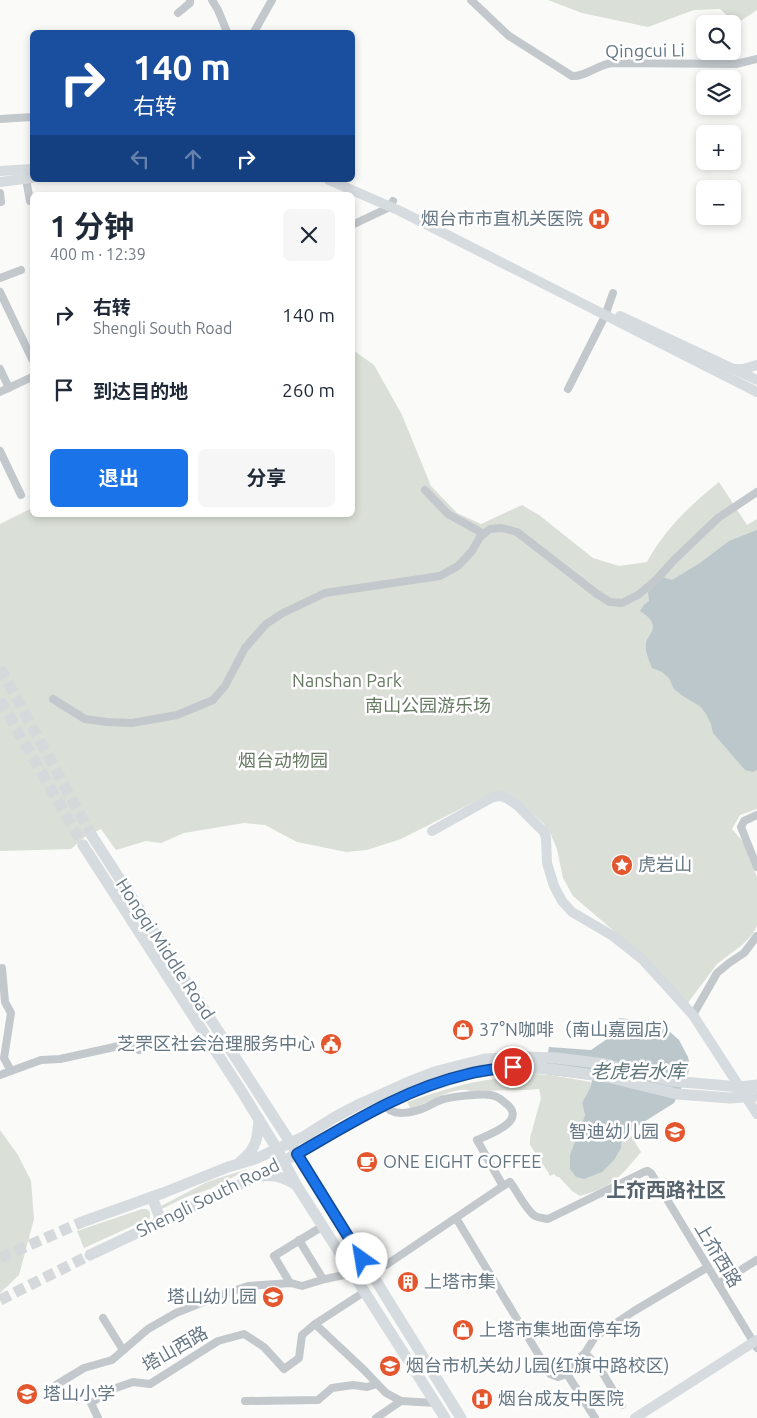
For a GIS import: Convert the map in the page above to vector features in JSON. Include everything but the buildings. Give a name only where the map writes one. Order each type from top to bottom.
[{"type":"main road","points":[[0,171],[30,169]]},
{"type":"main road","points":[[0,182],[26,179]]},
{"type":"main road","points":[[334,182],[392,204]]},
{"type":"main road","points":[[348,182],[606,313],[756,393]]},
{"type":"main road","points":[[606,313],[757,380]]},
{"type":"main road","points":[[732,369],[757,365]]},
{"type":"main road","points":[[432,831],[493,797],[500,796],[517,805],[544,832],[547,863],[554,886],[562,901],[572,912],[613,936],[642,959],[693,1015],[734,1090]]},
{"type":"main road","name":"Hongqi Middle Road","points":[[92,836],[290,1142],[461,1418]]},
{"type":"main road","name":"Hongqi Middle Road","points":[[82,845],[277,1149],[297,1186],[444,1418]]},
{"type":"main road","name":"Shengli South Road","points":[[82,1222],[255,1159],[305,1136],[335,1117],[369,1100],[411,1081],[434,1072],[485,1060],[526,1057],[556,1058],[605,1064],[671,1081],[734,1090],[751,1097]]},
{"type":"main road","name":"Shengli South Road","points":[[90,1255],[253,1178],[385,1105],[415,1091],[468,1074],[513,1067],[551,1069],[606,1077],[677,1094],[734,1090],[757,1085]]},
{"type":"main road","points":[[751,1097],[757,1114]]},
{"type":"main road","points":[[238,1164],[249,1156],[256,1144],[258,1119]]},
{"type":"main road","points":[[253,1178],[268,1175],[276,1176],[287,1179],[297,1186]]},
{"type":"main road","points":[[152,1197],[161,1221]]},
{"type":"main road","points":[[635,1418],[756,1345]]},
{"type":"main road","points":[[648,1418],[756,1345]]},
{"type":"street","points":[[178,13],[190,4],[190,0]]},
{"type":"street","points":[[212,0],[226,30]]},
{"type":"street","points":[[255,30],[272,0]]},
{"type":"street","name":"Qingcui Li","points":[[471,0],[509,36],[572,76],[579,76],[598,66],[612,63],[736,64],[757,59]]},
{"type":"street","points":[[0,119],[30,117]]},
{"type":"street","points":[[26,179],[30,201]]},
{"type":"street","points":[[0,193],[0,202]]},
{"type":"street","points":[[355,223],[392,204]]},
{"type":"street","points":[[0,278],[21,270]]},
{"type":"street","points":[[0,292],[30,355]]},
{"type":"street","points":[[568,389],[606,313],[613,293]]},
{"type":"street","points":[[0,369],[10,388]]},
{"type":"street","points":[[0,392],[30,378]]},
{"type":"street","points":[[0,451],[21,495]]},
{"type":"street","points":[[425,490],[448,514],[484,534]]},
{"type":"street","points":[[53,699],[85,719],[107,722],[132,723],[177,715],[213,700],[225,686],[245,648],[266,624],[283,613],[325,593],[440,576],[458,566],[472,551],[480,537],[490,529],[502,528],[517,532],[596,594],[610,602],[622,603],[638,595],[656,580],[718,518],[757,492]]},
{"type":"street","points":[[757,815],[744,821],[741,827],[757,867]]},
{"type":"street","points":[[693,1015],[717,973],[744,953],[757,936]]},
{"type":"street","points":[[2,968],[5,1002],[11,1013],[4,1058],[11,1072]]},
{"type":"street","points":[[0,1076],[41,1060],[68,1057],[128,1044],[140,1050]]},
{"type":"street","points":[[385,1105],[390,1111],[398,1113],[422,1109],[451,1097],[490,1095],[500,1098],[508,1104],[513,1112],[509,1124],[477,1140],[504,1186],[386,1265]]},
{"type":"street","name":"上夼西路","points":[[504,1186],[510,1182],[534,1216],[548,1219],[648,1171],[756,1345]]},
{"type":"street","points":[[456,1218],[550,1374],[558,1377],[574,1368],[595,1337],[634,1311],[708,1267]]},
{"type":"street","points":[[290,1283],[274,1256],[323,1226]]},
{"type":"street","points":[[299,1240],[323,1279]]},
{"type":"street","points":[[718,1284],[757,1260]]},
{"type":"street","points":[[51,1388],[84,1368],[112,1360],[148,1328],[176,1313],[248,1286],[290,1283],[302,1286],[344,1275],[351,1271]]},
{"type":"street","name":"塔山西路","points":[[98,1418],[91,1403],[113,1389],[133,1382],[150,1384],[218,1340],[244,1334],[264,1347],[284,1369],[299,1358],[302,1334],[364,1292]]},
{"type":"street","points":[[104,1318],[123,1350]]},
{"type":"street","points":[[315,1324],[386,1393],[401,1401],[435,1403]]},
{"type":"street","points":[[585,1353],[599,1367],[622,1405]]},
{"type":"street","points":[[566,1374],[595,1418]]},
{"type":"street","points":[[245,1401],[318,1400],[332,1388],[353,1385],[367,1387],[377,1384]]},
{"type":"street","points":[[376,1418],[401,1401]]},
{"type":"green space","points":[[548,0],[757,0],[757,10],[741,21],[741,15],[726,15],[720,9],[694,10],[648,27],[582,13]]},
{"type":"green space","name":"Nanshan Park","points":[[355,351],[374,365],[402,415],[431,486],[457,513],[481,524],[522,505],[539,515],[593,558],[619,566],[647,562],[679,518],[719,482],[747,525],[757,519],[757,809],[740,815],[732,829],[744,843],[757,877],[757,925],[753,934],[717,964],[687,1004],[649,961],[573,896],[563,878],[557,849],[544,824],[514,797],[492,793],[401,839],[367,850],[346,852],[297,842],[265,825],[244,823],[184,833],[161,843],[146,841],[116,850],[101,829],[85,837],[71,849],[0,851],[0,524],[30,509],[30,517],[355,517]]},
{"type":"green space","points":[[534,1074],[591,1082],[582,1103],[585,1115],[576,1139],[621,1148],[622,1137],[628,1132],[630,1134],[641,1152],[608,1185],[580,1196],[572,1191],[559,1177],[554,1174],[550,1176],[530,1145],[530,1138],[541,1098],[539,1089],[457,1091],[411,1109],[407,1102],[450,1088],[484,1080]]},
{"type":"green space","points":[[0,1130],[18,1155],[31,1181],[34,1219],[19,1275],[0,1293]]},
{"type":"green space","points":[[247,1169],[210,1189],[186,1197],[164,1208],[161,1206],[207,1182]]},
{"type":"green space","points":[[147,1209],[150,1212],[150,1218],[84,1248],[77,1231]]},
{"type":"water","points":[[757,530],[757,770],[753,772],[745,770],[713,733],[711,724],[701,707],[674,689],[669,678],[662,672],[652,668],[646,641],[653,626],[649,618],[640,611],[649,601],[648,592],[662,577],[672,580],[700,563],[729,541]]},
{"type":"water","name":"老虎岩水库","points":[[617,1018],[650,1021],[670,1032],[679,1040],[690,1065],[688,1074],[674,1103],[622,1137],[621,1148],[614,1160],[602,1172],[584,1179],[576,1177],[570,1169],[570,1155],[585,1115],[582,1103],[592,1080],[544,1074],[549,1047],[591,1050],[607,1039]]},
{"type":"tunnel","points":[[0,668],[92,836]]},
{"type":"tunnel","points":[[0,700],[83,845]]},
{"type":"tunnel","points":[[0,1258],[82,1222]]},
{"type":"tunnel","points":[[0,1300],[90,1255]]},
{"type":"place","name":"烟台市市直机关医院","points":[[599,219]]},
{"type":"place","name":"虎岩山","points":[[622,865]]},
{"type":"place","name":"37°N咖啡（南山嘉园店）","points":[[463,1030]]},
{"type":"place","name":"芝罘区社会治理服务中心","points":[[331,1044]]},
{"type":"place","name":"智迪幼儿园","points":[[675,1132]]},
{"type":"place","name":"ONE EIGHT COFFEE","points":[[367,1162]]},
{"type":"place","name":"上塔市集","points":[[408,1282]]},
{"type":"place","name":"塔山幼儿园","points":[[273,1297]]},
{"type":"place","name":"上塔市集地面停车场","points":[[463,1330]]},
{"type":"place","name":"烟台市机关幼儿园(红旗中路校区)","points":[[390,1366]]},
{"type":"place","name":"塔山小学","points":[[27,1394]]},
{"type":"place","name":"烟台成友中医院","points":[[482,1399]]},
{"type":"district","name":"上夼西路社区","points":[[666,1190]]},
{"type":"route","points":[[362,1259],[297,1154],[346,1125],[415,1091],[468,1074],[513,1067]]},
{"type":"park label","name":"南山公园游乐场","points":[[428,706]]},
{"type":"park label","name":"烟台动物园","points":[[283,761]]}]
